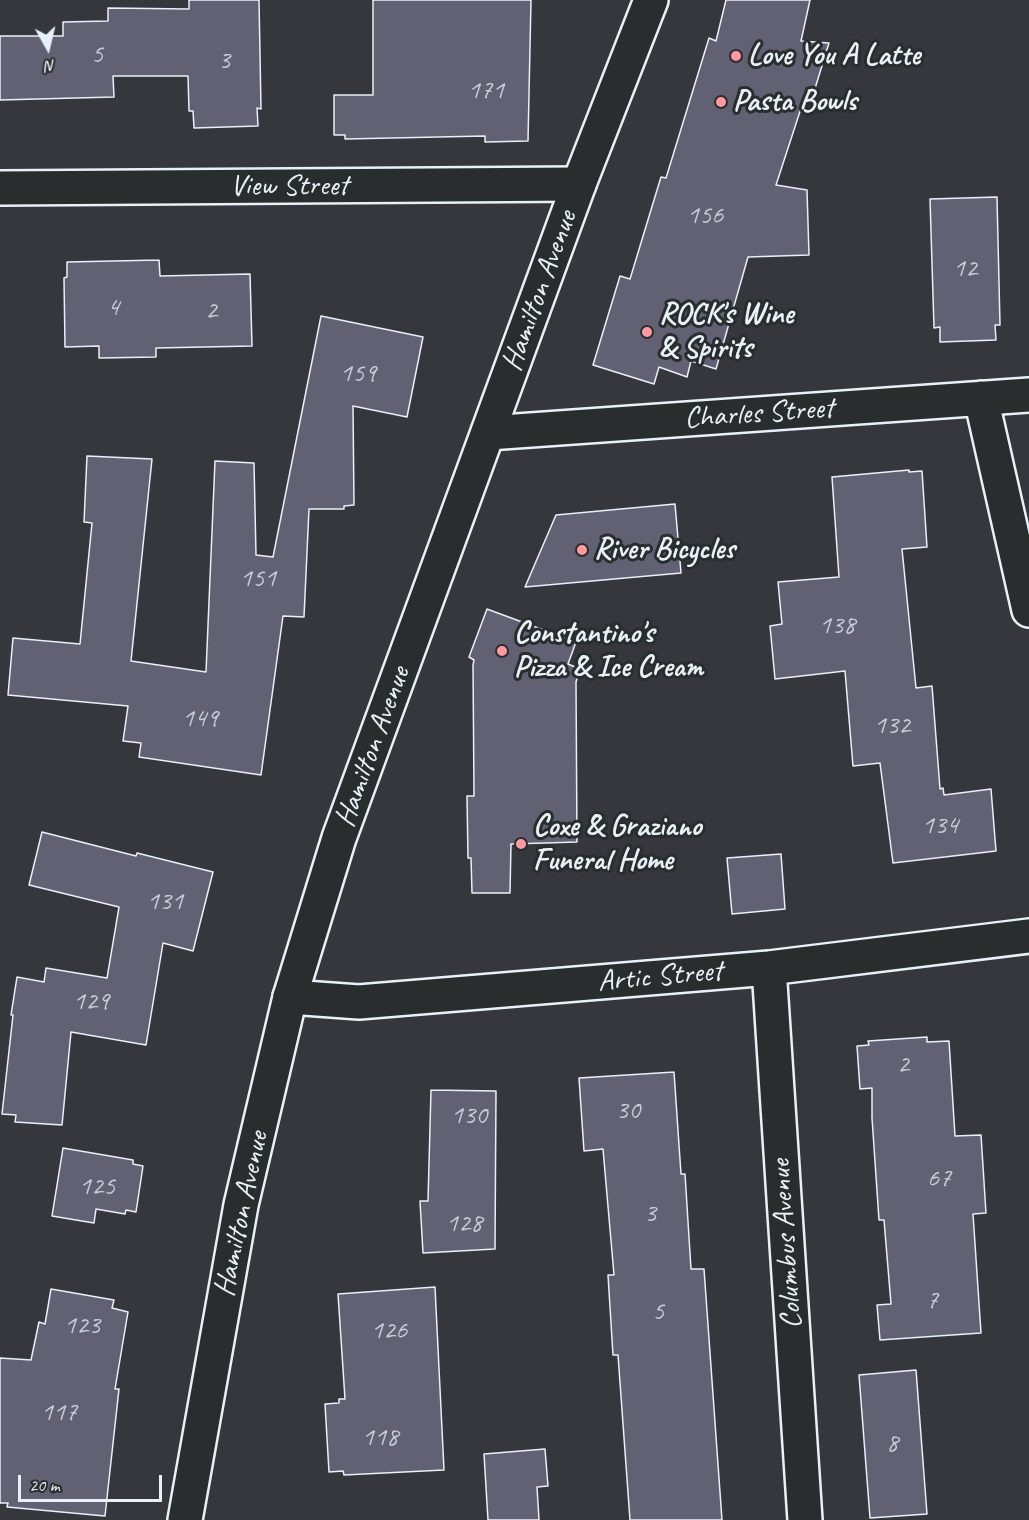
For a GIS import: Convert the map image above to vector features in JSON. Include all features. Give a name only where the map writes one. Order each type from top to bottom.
[{"type":"street","name":"Hamilton Avenue","points":[[185,1520],[241,1205],[290,997],[339,838],[579,184],[651,0]]},
{"type":"street","name":"View Street","points":[[0,188],[579,184]]},
{"type":"street","name":"Charles Street","points":[[488,434],[1029,394]]},
{"type":"street","points":[[981,398],[1029,610]]},
{"type":"street","name":"Artic Street","points":[[290,997],[359,1002],[769,968],[1029,936]]},
{"type":"street","name":"Columbus Avenue","points":[[769,968],[805,1520]]},
{"type":"building","points":[[189,0],[259,0],[261,109],[257,108],[258,126],[194,128],[193,111],[189,111],[188,76],[113,76],[114,97],[0,100],[0,36],[63,36],[63,22],[108,21],[108,8],[189,9]]},
{"type":"building","points":[[373,0],[531,0],[528,141],[485,142],[485,136],[345,139],[345,135],[334,135],[334,95],[373,95]]},
{"type":"building","points":[[726,0],[810,0],[801,41],[829,43],[813,95],[806,93],[776,185],[807,190],[809,255],[748,257],[716,369],[691,361],[687,377],[659,367],[654,384],[593,365],[620,276],[630,279],[661,177],[666,178],[709,38],[716,41]]},
{"type":"building","points":[[997,197],[1000,325],[995,325],[996,340],[940,342],[940,327],[934,328],[930,199]]},
{"type":"building","points":[[159,260],[160,276],[250,274],[252,346],[156,348],[156,357],[99,358],[99,346],[65,347],[64,278],[67,277],[67,262]]},
{"type":"building","points":[[321,316],[423,337],[407,417],[353,406],[354,505],[344,506],[344,509],[309,509],[304,617],[283,616],[261,775],[139,757],[141,743],[123,741],[128,706],[8,695],[13,638],[80,644],[92,523],[84,522],[87,456],[152,459],[131,661],[206,672],[215,461],[254,463],[256,555],[273,557]]},
{"type":"building","points":[[909,470],[909,472],[922,471],[927,547],[902,549],[916,688],[932,686],[940,789],[943,788],[944,795],[991,789],[996,851],[893,863],[880,763],[853,766],[845,671],[775,679],[770,626],[782,624],[778,582],[839,577],[832,477]]},
{"type":"building","points":[[675,504],[681,573],[525,587],[556,515]]},
{"type":"building","points":[[487,609],[576,642],[568,664],[580,669],[576,682],[577,842],[511,844],[510,893],[472,893],[471,858],[468,858],[467,796],[474,796],[474,660],[469,657]]},
{"type":"building","points":[[42,832],[136,856],[137,853],[213,872],[193,951],[163,943],[146,1045],[71,1032],[62,1125],[15,1122],[16,1115],[2,1114],[13,1015],[11,1015],[17,977],[44,982],[46,968],[107,978],[119,907],[29,885]]},
{"type":"building","points":[[781,854],[785,909],[732,914],[727,858]]},
{"type":"building","points":[[927,1037],[927,1042],[949,1041],[955,1136],[981,1135],[986,1213],[973,1214],[981,1333],[880,1340],[877,1305],[891,1304],[884,1220],[879,1220],[872,1088],[860,1089],[857,1046],[869,1045],[868,1041]]},
{"type":"building","points":[[674,1072],[681,1174],[685,1174],[691,1269],[704,1269],[722,1520],[630,1520],[618,1355],[613,1355],[608,1275],[614,1275],[603,1149],[584,1151],[579,1078]]},
{"type":"building","points":[[431,1090],[496,1091],[495,1249],[423,1253],[420,1201],[428,1201]]},
{"type":"building","points":[[63,1148],[133,1160],[133,1164],[143,1166],[136,1212],[126,1210],[125,1214],[96,1209],[94,1223],[52,1216]]},
{"type":"building","points":[[435,1287],[444,1470],[344,1475],[343,1471],[329,1472],[325,1404],[339,1403],[339,1399],[345,1399],[338,1294]]},
{"type":"building","points":[[51,1289],[114,1300],[112,1308],[128,1312],[115,1389],[119,1389],[105,1516],[7,1507],[8,1503],[0,1503],[0,1358],[31,1360],[39,1322],[45,1324]]},
{"type":"building","points":[[916,1370],[927,1514],[870,1518],[859,1375]]},
{"type":"building","points":[[545,1449],[548,1486],[537,1487],[539,1520],[488,1520],[484,1454]]},
{"type":"place","name":"Love You A Latte","points":[[736,56]]},
{"type":"place","name":"Pasta Bowls","points":[[721,102]]},
{"type":"place","name":"ROCK's Wine & Spirits","points":[[647,332]]},
{"type":"place","name":"River Bicycles","points":[[582,550]]},
{"type":"place","name":"Constantino's Pizza & Ice Cream","points":[[502,651]]},
{"type":"place","name":"Coxe & Graziano Funeral Home","points":[[521,844]]}]
